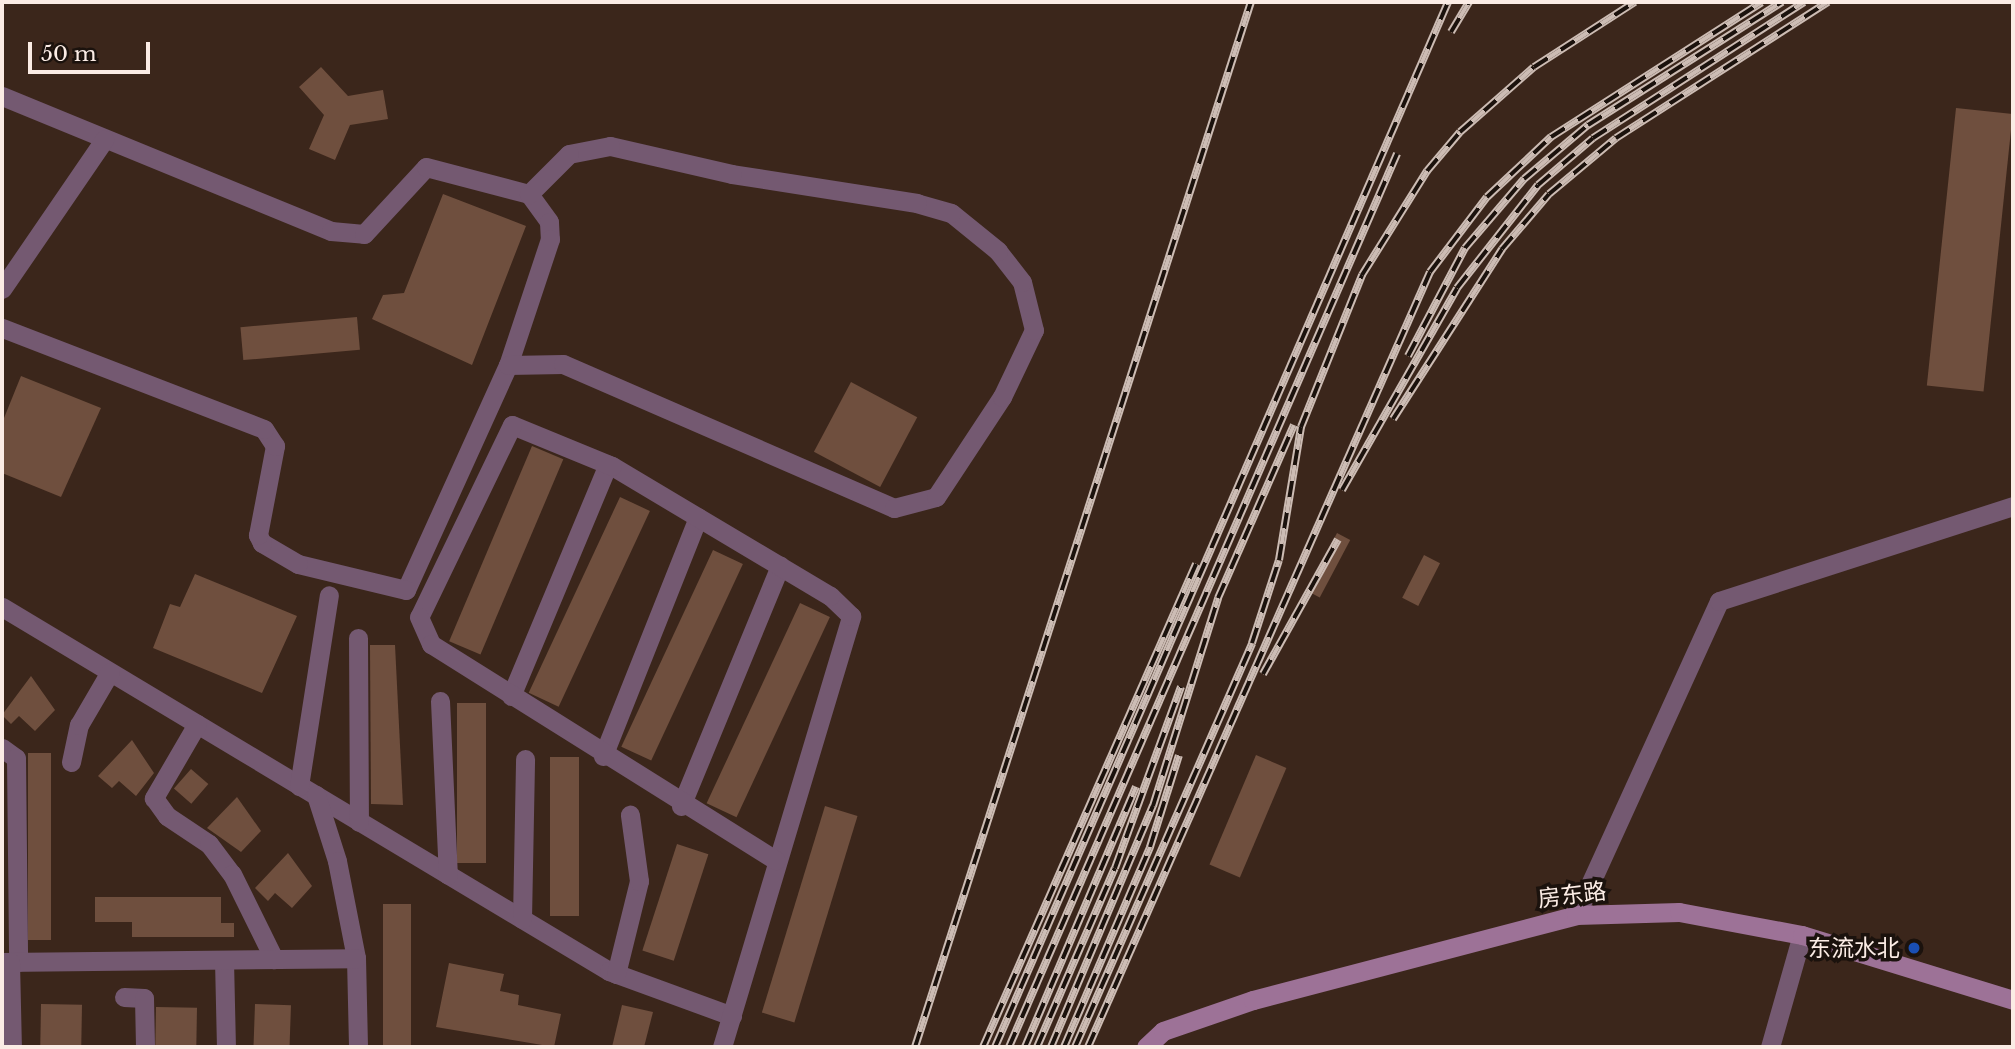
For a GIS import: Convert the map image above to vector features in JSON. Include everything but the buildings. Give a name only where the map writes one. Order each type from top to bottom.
[{"type":"main road","name":"房东路","points":[[1146,1047],[1163,1031],[1253,1000],[1576,915],[1679,912],[1802,935],[2013,1000]]},
{"type":"street","points":[[2,96],[104,140],[358,237],[421,169],[529,194],[549,222],[550,239],[508,365],[407,590],[298,564],[262,543],[258,535],[275,446],[264,429],[2,328]]},
{"type":"street","points":[[2,289],[104,140]]},
{"type":"street","points":[[508,365],[563,364],[894,508],[936,497],[1002,397],[1034,330],[1022,282],[998,251],[951,213],[917,202],[732,174],[610,146],[569,154],[529,194]]},
{"type":"street","points":[[722,1047],[776,860],[852,616],[780,566],[608,464],[512,425],[419,617],[431,644],[681,806],[776,860]]},
{"type":"street","points":[[511,696],[608,464]]},
{"type":"street","points":[[1576,915],[1719,601],[2013,506]]},
{"type":"street","points":[[603,756],[698,517]]},
{"type":"street","points":[[681,806],[780,566]]},
{"type":"street","points":[[329,595],[307,791],[337,861],[356,958],[358,1047]]},
{"type":"street","points":[[2,607],[616,974],[732,1016]]},
{"type":"street","points":[[358,638],[359,822]]},
{"type":"street","points":[[71,762],[79,726],[110,672]]},
{"type":"street","points":[[440,701],[448,875]]},
{"type":"street","points":[[197,724],[154,798],[167,816],[209,844],[232,874],[274,959]]},
{"type":"street","points":[[2,748],[16,758],[10,962],[12,1047]]},
{"type":"street","points":[[522,919],[525,759]]},
{"type":"street","points":[[616,974],[639,881],[630,815]]},
{"type":"street","points":[[1770,1047],[1802,935]]},
{"type":"street","points":[[10,962],[356,958]]},
{"type":"street","points":[[224,960],[226,1047]]},
{"type":"street","points":[[124,997],[144,998],[145,1047]]},
{"type":"railway","points":[[915,1047],[1251,2]]},
{"type":"railway","points":[[995,1047],[1448,2]]},
{"type":"railway","points":[[1451,32],[1469,2]]},
{"type":"railway","points":[[1075,1047],[1252,643],[1279,560],[1301,427],[1362,275],[1427,171],[1460,132],[1534,67],[1635,2]]},
{"type":"railway","points":[[1088,1047],[1430,272],[1487,197],[1551,137],[1762,2]]},
{"type":"railway","points":[[1408,356],[1465,248],[1524,179],[1588,125],[1782,2]]},
{"type":"railway","points":[[1342,490],[1457,288],[1538,185],[1593,138],[1804,2]]},
{"type":"railway","points":[[1393,419],[1502,249],[1549,194],[1616,138],[1828,2]]},
{"type":"railway","points":[[1009,1047],[1397,154]]},
{"type":"railway","points":[[1051,1047],[1153,806],[1218,598],[1294,425]]},
{"type":"railway","points":[[1263,674],[1338,539]]},
{"type":"railway","points":[[983,1047],[1196,564]]},
{"type":"railway","points":[[1037,1047],[1115,868],[1181,687]]},
{"type":"railway","points":[[1064,1047],[1150,847],[1179,755]]},
{"type":"railway","points":[[1025,1047],[1136,787]]},
{"type":"place","name":"东流水北","points":[[1914,948]]}]
